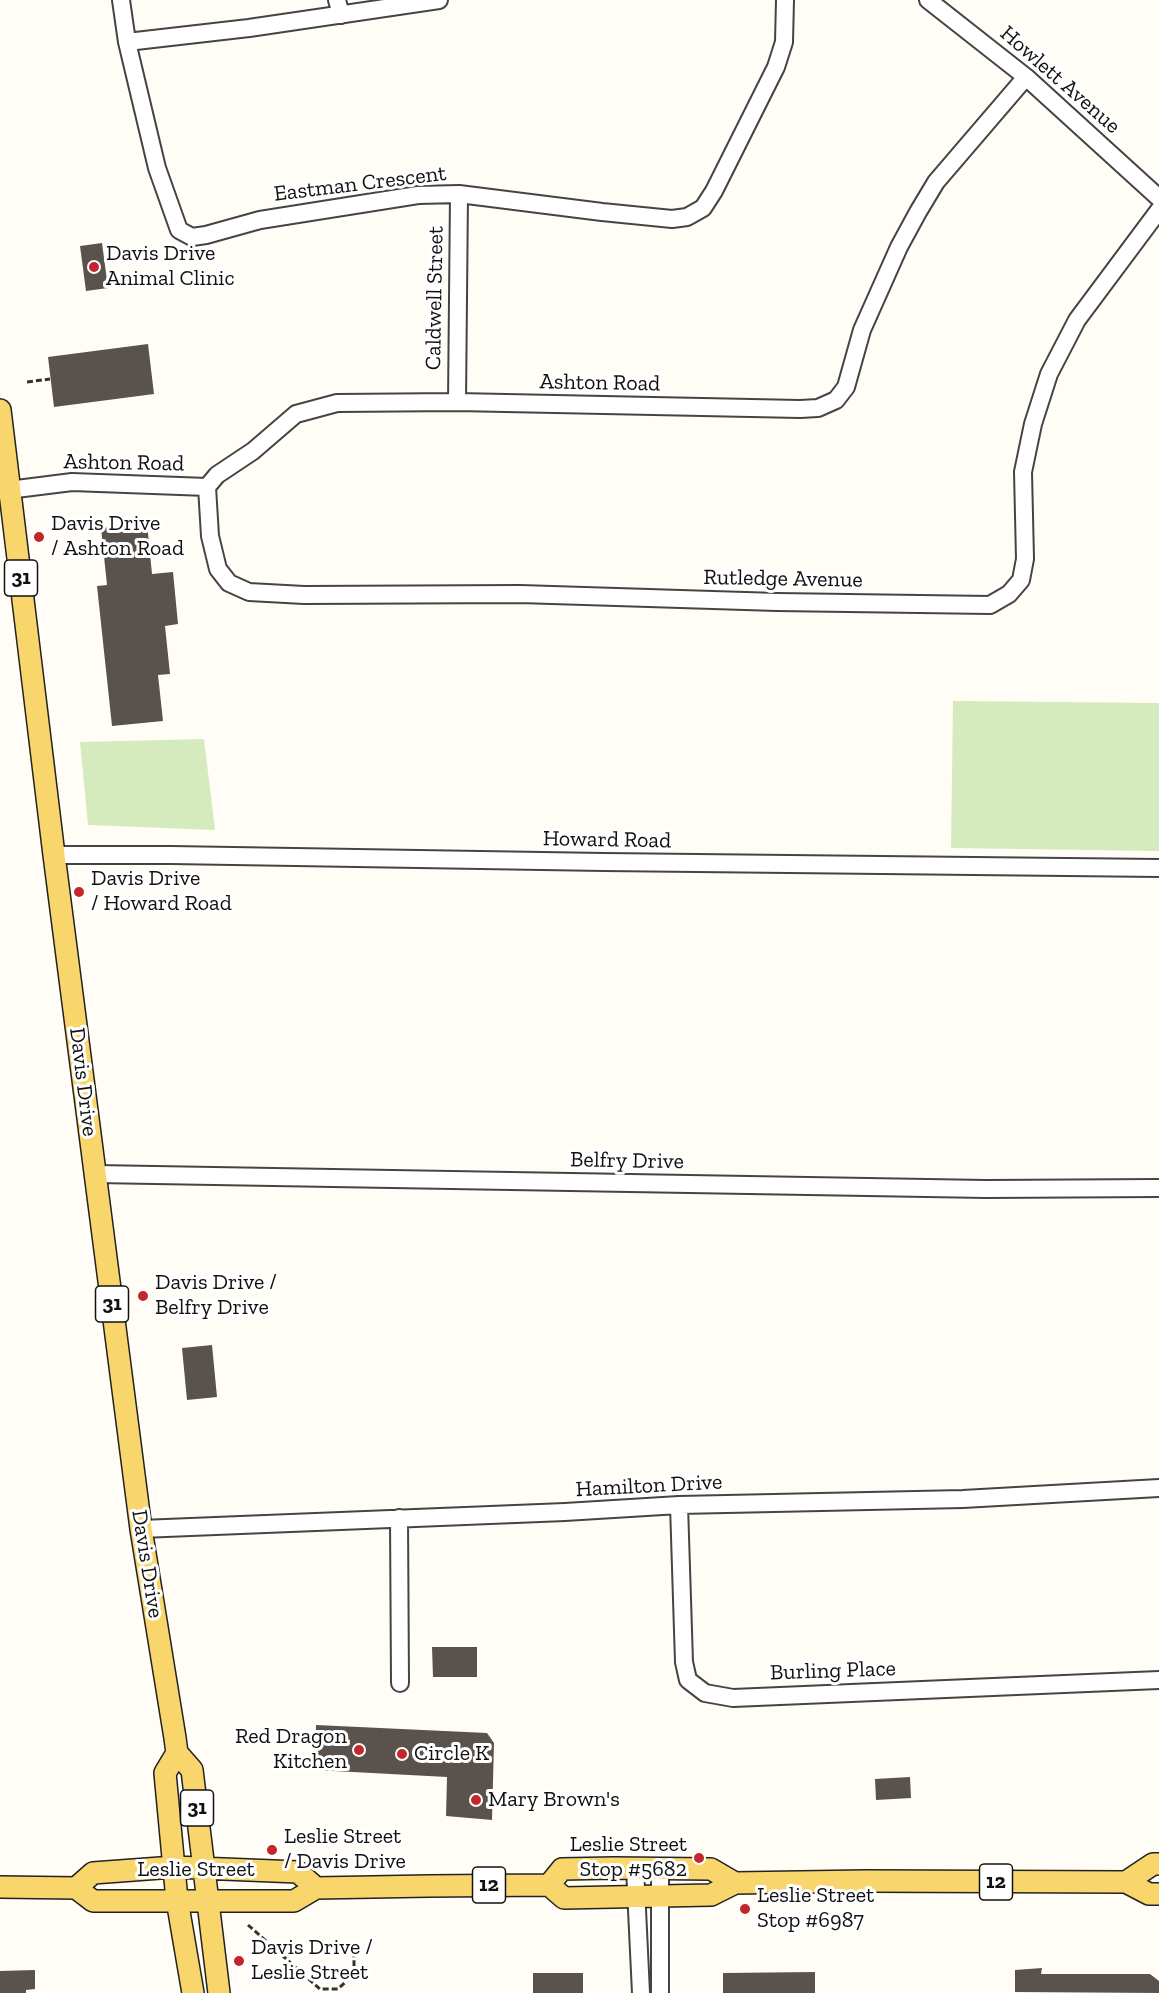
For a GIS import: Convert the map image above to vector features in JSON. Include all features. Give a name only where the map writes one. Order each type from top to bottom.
[{"type":"main road","name":"Davis Drive","points":[[0,410],[5,490],[141,1528],[177,1753],[192,1770],[219,1993]]},
{"type":"main road","name":"31","points":[[177,1753],[165,1773],[177,1900],[193,1993]]},
{"type":"main road","points":[[1126,1882],[1153,1864],[1159,1864]]},
{"type":"main road","name":"Leslie Street","points":[[76,1888],[93,1872],[174,1867],[298,1872],[316,1887]]},
{"type":"main road","name":"Leslie Street","points":[[549,1885],[562,1869],[635,1868],[711,1869],[735,1883]]},
{"type":"main road","name":"Leslie Street","points":[[0,1887],[76,1888],[93,1901],[294,1900],[316,1887],[549,1885],[564,1898],[711,1895],[735,1883],[866,1881],[1126,1882],[1149,1894],[1159,1894]]},
{"type":"street","name":"Eastman Crescent","points":[[121,0],[127,42],[157,168],[178,230],[192,237],[271,218],[418,195],[459,194],[602,212],[672,219],[687,217],[703,208],[714,191],[776,67],[784,42],[785,0]]},
{"type":"street","points":[[127,42],[249,28],[339,7],[440,0]]},
{"type":"street","name":"Howlett Avenue","points":[[928,0],[1026,77],[1159,198]]},
{"type":"street","name":"Ashton Road","points":[[5,490],[72,483],[207,488],[217,475],[253,451],[296,414],[337,402],[457,402],[800,410],[818,408],[836,400],[846,387],[862,330],[899,247],[936,182],[1026,77]]},
{"type":"street","name":"Caldwell Street","points":[[457,402],[459,194]]},
{"type":"street","name":"Rutledge Avenue","points":[[207,488],[210,536],[218,568],[229,583],[249,592],[304,595],[520,594],[777,602],[990,605],[1009,594],[1021,580],[1025,559],[1023,472],[1033,424],[1050,374],[1077,320],[1159,210]]},
{"type":"street","name":"Howard Road","points":[[54,855],[1159,868]]},
{"type":"street","name":"Belfry Drive","points":[[95,1174],[986,1189],[1159,1188]]},
{"type":"street","name":"Hamilton Drive","points":[[141,1528],[679,1505],[963,1499],[1159,1488]]},
{"type":"street","name":"Burling Place","points":[[679,1505],[684,1662],[688,1680],[705,1693],[733,1698],[1159,1680]]},
{"type":"street","points":[[399,1518],[400,1683]]},
{"type":"street","points":[[635,1868],[641,1993]]},
{"type":"street","points":[[660,1868],[660,1993]]},
{"type":"path","points":[[27,382],[50,379]]},
{"type":"path","points":[[248,1925],[320,1989],[338,1989],[354,1974],[354,1956]]},
{"type":"green space","points":[[953,701],[1159,703],[1159,851],[951,848]]},
{"type":"green space","points":[[204,739],[215,830],[88,825],[80,742]]},
{"type":"building","name":"Davis Drive Animal Clinic","points":[[102,243],[108,288],[86,291],[80,246]]},
{"type":"building","points":[[148,344],[154,394],[54,407],[48,357]]},
{"type":"building","points":[[147,523],[152,574],[173,572],[178,624],[165,626],[170,674],[158,675],[163,721],[112,726],[97,586],[107,585],[101,528]]},
{"type":"building","points":[[212,1345],[217,1397],[187,1400],[182,1348]]},
{"type":"building","points":[[432,1647],[477,1647],[477,1677],[433,1677]]},
{"type":"building","points":[[316,1725],[487,1733],[494,1743],[492,1820],[446,1816],[447,1777],[315,1770]]},
{"type":"building","points":[[910,1777],[911,1798],[876,1800],[875,1779]]},
{"type":"building","points":[[1042,1968],[1041,1974],[1150,1974],[1159,1981],[1159,1993],[1015,1992],[1015,1970]]},
{"type":"building","points":[[35,1970],[35,1989],[26,1990],[26,1993],[0,1993],[0,1971]]},
{"type":"building","points":[[815,1972],[815,1993],[723,1993],[723,1973]]},
{"type":"building","points":[[533,1973],[583,1973],[583,1993],[533,1993]]},
{"type":"place","name":"Davis Drive Animal Clinic","points":[[94,267]]},
{"type":"place","name":"Davis Drive / Ashton Road","points":[[39,537]]},
{"type":"place","name":"Davis Drive / Howard Road","points":[[79,892]]},
{"type":"place","name":"Davis Drive / Belfry Drive","points":[[143,1296]]},
{"type":"place","name":"Red Dragon Kitchen","points":[[359,1750]]},
{"type":"place","name":"Circle K","points":[[402,1754]]},
{"type":"place","name":"Mary Brown's","points":[[476,1800]]},
{"type":"place","name":"Leslie Street / Davis Drive","points":[[272,1850]]},
{"type":"place","name":"Leslie Street Stop #5682","points":[[699,1858]]},
{"type":"place","name":"Leslie Street Stop #6987","points":[[745,1909]]},
{"type":"place","name":"Davis Drive / Leslie Street","points":[[239,1961]]}]
